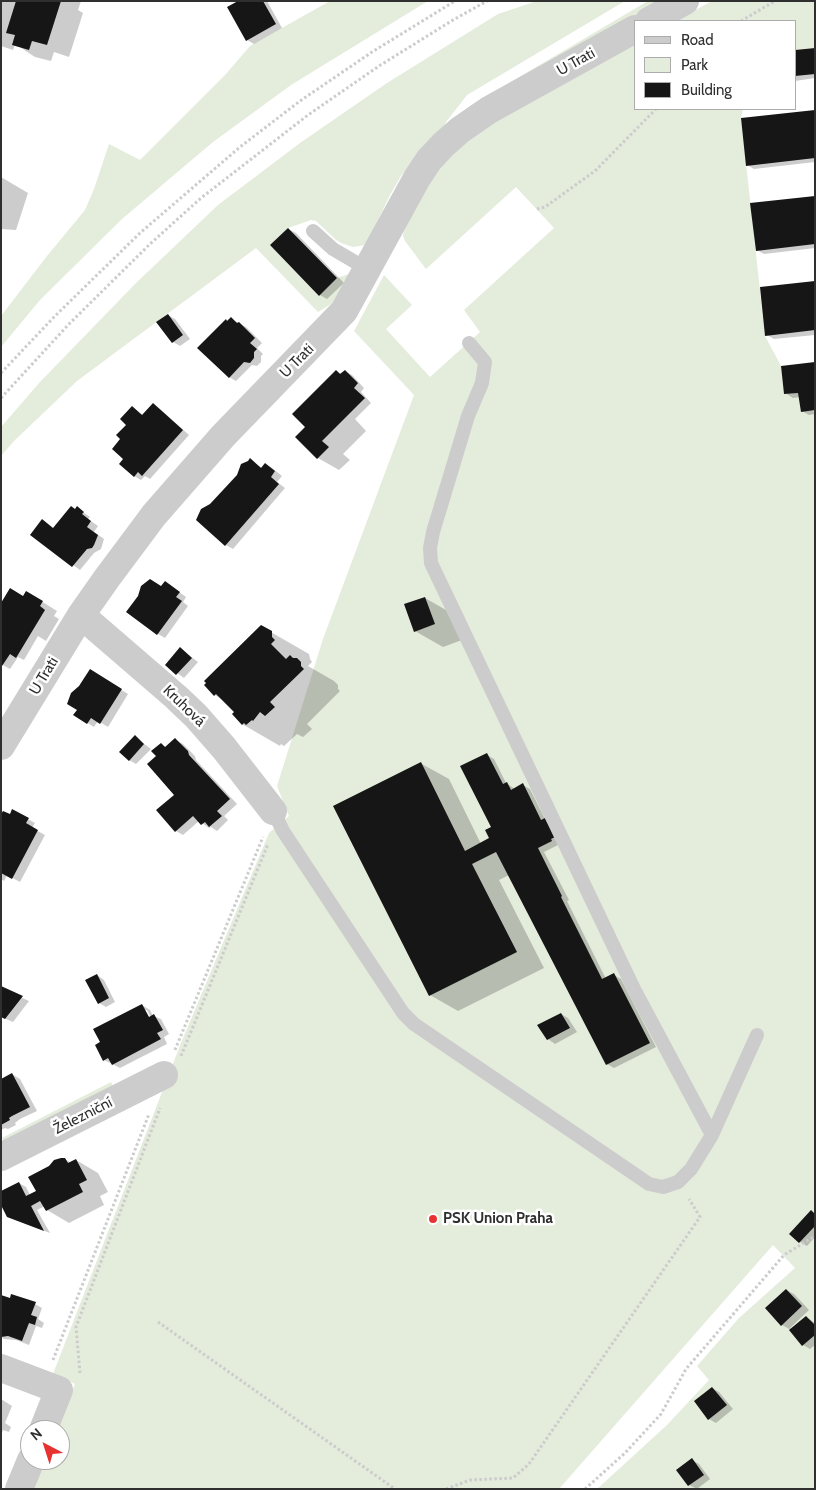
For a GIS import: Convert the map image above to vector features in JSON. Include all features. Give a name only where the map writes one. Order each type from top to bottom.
[{"type":"street","points":[[651,20],[685,1]]},
{"type":"street","name":"U Trati","points":[[1,746],[81,615],[154,515],[223,436],[344,311],[417,178],[429,160],[443,145],[489,110],[634,30]]},
{"type":"street","name":"Kruhová","points":[[81,615],[196,716],[224,748],[278,821]]},
{"type":"street","name":"Železniční","points":[[1,1157],[171,1069]]},
{"type":"street","points":[[1,1368],[59,1390],[47,1420]]},
{"type":"street","points":[[19,1489],[27,1470]]},
{"type":"lane","points":[[313,231],[333,249],[367,269]]},
{"type":"lane","points":[[469,343],[484,362],[482,383],[468,416],[432,532],[431,563],[634,989],[712,1136]]},
{"type":"lane","points":[[278,821],[402,1013],[414,1024],[649,1184],[662,1187],[678,1182],[691,1169],[712,1136],[757,1036]]},
{"type":"path","points":[[1,373],[55,316],[140,233],[234,152],[308,96],[372,52],[455,1]]},
{"type":"path","points":[[1,398],[69,324],[150,244],[202,198],[308,115],[379,66],[487,1]]},
{"type":"path","points":[[743,20],[775,1]]},
{"type":"path","points":[[537,209],[545,207],[595,171],[655,110]]},
{"type":"path","points":[[171,1069],[278,821]]},
{"type":"path","points":[[171,1069],[278,821]]},
{"type":"path","points":[[80,1375],[76,1327],[162,1104]]},
{"type":"path","points":[[52,1362],[149,1114]]},
{"type":"path","points":[[446,1489],[470,1480],[513,1478],[529,1464],[700,1217],[678,1182]]},
{"type":"path","points":[[585,1489],[625,1453],[661,1414],[686,1368],[784,1255],[815,1236]]},
{"type":"path","points":[[158,1322],[395,1489]]},
{"type":"green space","points":[[330,1],[428,1],[291,85],[213,142],[122,219],[40,300],[1,347],[1,316],[85,210],[109,144],[140,160],[226,74],[250,46]]},
{"type":"green space","points":[[537,1],[625,1],[467,95],[446,122],[440,136],[401,176],[366,245],[353,247],[341,243],[316,221],[311,220],[288,228],[270,245],[319,296],[337,278],[349,274],[338,296],[331,304],[318,312],[256,248],[77,381],[14,441],[1,456],[1,427],[40,382],[136,283],[218,205],[300,143],[387,83],[498,14]]},
{"type":"green space","points":[[648,1],[666,1],[454,119],[470,106]]},
{"type":"green space","points":[[712,1],[815,1],[815,48],[796,50],[796,20],[677,20]]},
{"type":"green space","points":[[634,44],[634,110],[743,110],[741,118],[765,336],[781,366],[784,394],[798,393],[801,411],[812,410],[815,415],[815,1489],[597,1489],[667,1425],[709,1380],[697,1366],[739,1318],[795,1268],[773,1245],[559,1489],[33,1489],[40,1470],[70,1470],[70,1420],[60,1420],[75,1384],[53,1374],[181,1043],[269,833],[289,816],[277,786],[323,639],[414,395],[354,331],[384,275],[412,305],[386,329],[430,377],[480,332],[464,310],[554,228],[516,187],[426,269],[405,241],[403,236],[404,229],[415,205],[445,160],[480,127]]},
{"type":"green space","points":[[111,1082],[114,1088],[4,1142],[2,1138]]},
{"type":"building","points":[[16,1],[61,1],[47,45],[32,41],[29,50],[12,45],[15,35],[6,33]]},
{"type":"building","points":[[238,1],[263,1],[276,24],[246,41],[227,7]]},
{"type":"building","points":[[815,48],[815,74],[796,76],[796,50]]},
{"type":"building","points":[[815,110],[815,158],[746,166],[741,118]]},
{"type":"building","points":[[815,196],[815,244],[756,251],[750,203]]},
{"type":"building","points":[[288,228],[337,278],[319,296],[270,245]]},
{"type":"building","points":[[815,281],[815,330],[765,336],[760,287]]},
{"type":"building","points":[[168,314],[183,335],[172,343],[156,322]]},
{"type":"building","points":[[231,317],[237,323],[239,322],[255,338],[250,343],[257,349],[250,363],[244,362],[229,378],[197,348],[226,319],[227,321]]},
{"type":"building","points":[[815,362],[815,410],[801,412],[798,393],[784,394],[781,366]]},
{"type":"building","points":[[336,370],[340,374],[345,370],[358,383],[354,388],[365,398],[322,441],[329,447],[317,459],[295,437],[305,427],[292,414]]},
{"type":"building","points":[[153,403],[183,430],[142,476],[138,472],[134,477],[119,464],[123,459],[112,449],[120,439],[116,435],[126,425],[120,419],[132,406],[142,415]]},
{"type":"building","points":[[250,458],[261,468],[265,463],[275,471],[271,477],[279,484],[225,546],[196,520],[201,509],[210,504],[237,475],[241,464]]},
{"type":"building","points":[[71,506],[75,509],[77,506],[84,512],[82,514],[91,521],[87,527],[98,535],[92,548],[87,549],[72,567],[30,535],[42,519],[53,528]]},
{"type":"building","points":[[150,579],[161,586],[165,581],[180,592],[176,597],[182,601],[157,635],[126,612],[138,596],[141,586]]},
{"type":"building","points":[[10,588],[23,596],[26,591],[43,601],[40,606],[45,610],[16,658],[10,654],[2,666],[1,603]]},
{"type":"building","points":[[425,597],[435,624],[414,632],[404,604]]},
{"type":"building","points":[[261,625],[272,631],[272,637],[275,640],[271,644],[286,659],[290,655],[293,658],[297,658],[304,669],[270,702],[275,707],[265,716],[260,712],[253,721],[242,725],[232,714],[234,712],[204,685],[206,683],[204,681]]},
{"type":"building","points":[[180,647],[192,658],[176,675],[165,665]]},
{"type":"building","points":[[90,669],[122,689],[100,724],[91,718],[87,724],[73,715],[77,710],[67,704],[71,693],[79,686]]},
{"type":"building","points":[[135,735],[144,744],[129,761],[119,752]]},
{"type":"building","points":[[175,738],[230,799],[217,811],[222,816],[209,827],[205,822],[201,825],[193,816],[175,832],[156,810],[174,795],[147,764],[156,756],[151,751],[161,743],[165,747]]},
{"type":"building","points":[[487,753],[503,784],[507,782],[511,790],[523,783],[541,820],[545,818],[555,837],[551,839],[552,841],[538,848],[602,979],[614,973],[650,1043],[606,1065],[496,852],[472,864],[517,952],[429,996],[333,806],[421,762],[465,851],[489,838],[485,830],[491,827],[460,766]]},
{"type":"building","points":[[12,809],[29,818],[26,823],[38,830],[12,879],[1,873],[1,814],[3,811],[10,814]]},
{"type":"building","points":[[97,974],[109,998],[98,1004],[85,980]]},
{"type":"building","points":[[1,986],[23,996],[5,1019],[1,1017]]},
{"type":"building","points":[[142,1004],[149,1017],[154,1014],[163,1030],[157,1033],[161,1039],[112,1065],[108,1058],[103,1061],[95,1045],[100,1042],[93,1029]]},
{"type":"building","points":[[561,1013],[570,1028],[547,1040],[537,1025]]},
{"type":"building","points":[[12,1073],[30,1107],[12,1116],[9,1118],[10,1120],[1,1125],[1,1079]]},
{"type":"building","points":[[65,1158],[68,1163],[76,1159],[87,1180],[79,1184],[83,1192],[46,1211],[40,1201],[31,1206],[44,1231],[7,1217],[1,1205],[1,1191],[19,1182],[26,1196],[36,1191],[28,1177],[49,1166],[54,1160]]},
{"type":"building","points":[[811,1210],[815,1214],[815,1226],[799,1243],[789,1234]]},
{"type":"building","points":[[786,1289],[802,1306],[781,1326],[765,1308]]},
{"type":"building","points":[[11,1294],[36,1302],[31,1315],[37,1317],[35,1325],[29,1323],[22,1341],[8,1336],[1,1337],[1,1295],[10,1298]]},
{"type":"building","points":[[806,1316],[815,1325],[815,1335],[802,1346],[789,1330]]},
{"type":"building","points":[[712,1387],[727,1405],[708,1420],[694,1401]]},
{"type":"building","points":[[692,1458],[704,1475],[688,1486],[676,1470]]},
{"type":"place","name":"PSK Union Praha","points":[[433,1219]]}]
